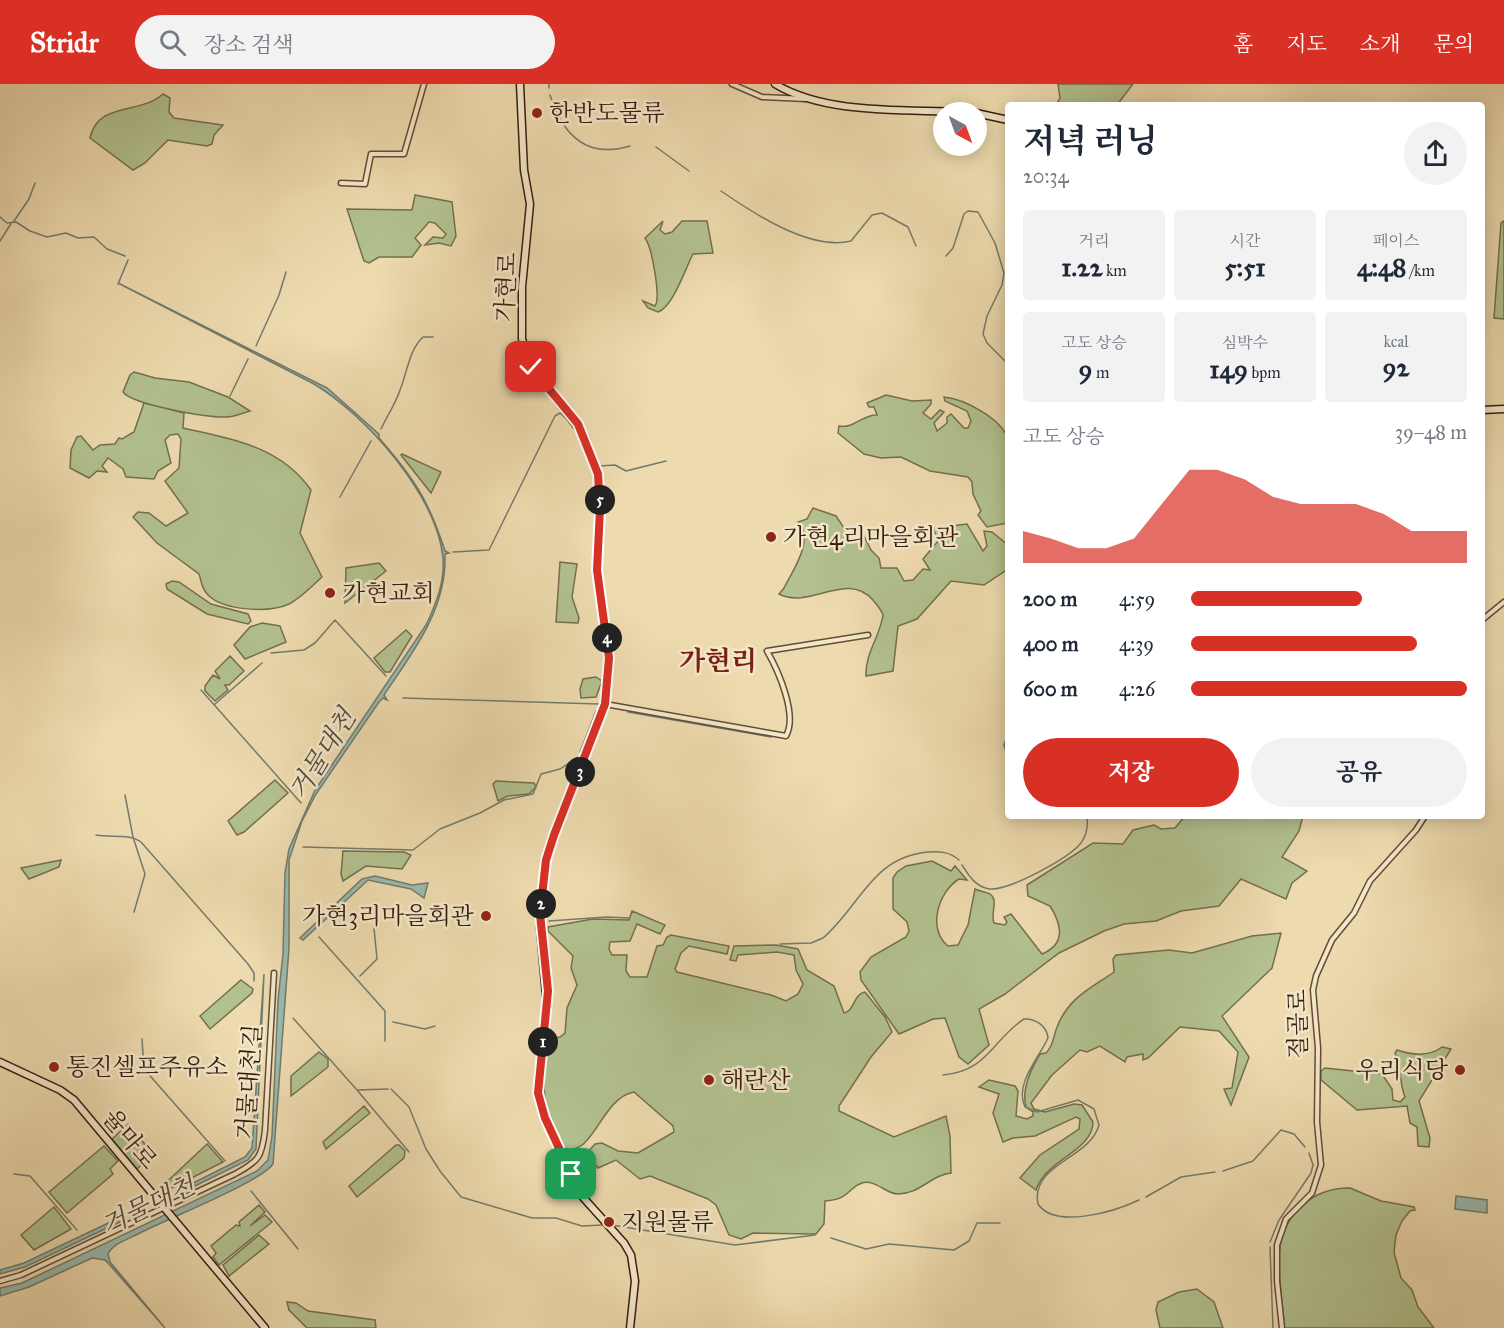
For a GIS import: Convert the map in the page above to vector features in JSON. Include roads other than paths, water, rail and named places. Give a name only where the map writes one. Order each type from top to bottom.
[{"type":"street","points":[[341,183],[365,184],[371,154],[404,154],[424,84]]},
{"type":"street","name":"가현로","points":[[520,84],[524,170],[530,204],[522,279],[522,339],[531,367],[583,434],[598,474],[600,509],[597,570],[609,658],[605,704],[546,860],[540,927],[547,1007],[538,1093],[545,1118],[580,1194],[624,1243],[631,1255],[635,1281],[630,1328]]},
{"type":"street","points":[[732,84],[762,97],[784,100],[808,99],[845,105],[933,110]]},
{"type":"street","points":[[775,84],[808,99]]},
{"type":"street","points":[[987,115],[1005,119]]},
{"type":"street","points":[[1485,410],[1504,409]]},
{"type":"street","points":[[1485,618],[1504,602]]},
{"type":"street","points":[[605,704],[786,736],[789,729],[788,704],[779,673],[767,651],[867,635]]},
{"type":"street","name":"절골로","points":[[1282,1328],[1276,1262],[1277,1245],[1286,1219],[1312,1193],[1321,1165],[1317,1122],[1318,1048],[1313,990],[1316,976],[1332,940],[1354,913],[1370,881],[1412,836],[1423,819]]},
{"type":"street","name":"거물대천길","points":[[0,1281],[21,1275],[165,1209],[253,1164],[261,1155],[274,973]]},
{"type":"street","name":"율마로","points":[[0,1062],[68,1095],[266,1328]]},
{"type":"water","points":[[118,283],[327,388],[379,434],[379,438],[402,466],[419,491],[433,518],[445,551],[449,553],[445,554],[440,593],[426,629],[384,695],[387,700],[383,698],[379,702],[316,794],[302,821],[289,860],[289,948],[273,1164],[250,1181],[122,1242],[108,1254],[110,1262],[165,1328],[105,1260],[92,1258],[29,1287],[0,1296],[0,1288],[22,1283],[257,1171],[268,1160],[272,1136],[278,1000],[283,954],[285,873],[289,849],[315,790],[426,625],[441,584],[443,558],[438,534],[428,509],[396,459],[376,436],[334,398],[314,384]]},
{"type":"water","points":[[375,876],[412,885],[428,883],[424,898],[411,889],[368,880],[303,940],[300,938],[362,879]]},
{"type":"water","points":[[264,974],[256,1149],[248,1160],[195,1186],[193,1183],[245,1157],[252,1148]]},
{"type":"water","points":[[1456,1196],[1487,1200],[1487,1213],[1455,1209]]},
{"type":"water","points":[[125,1215],[126,1219],[25,1267],[0,1274],[0,1270],[24,1263]]},
{"type":"waterway","points":[[550,95],[562,122],[579,141],[601,149],[630,146]]},
{"type":"waterway","points":[[656,147],[689,171]]},
{"type":"waterway","points":[[14,221],[29,199],[35,183]]},
{"type":"waterway","points":[[721,191],[749,210],[783,228],[800,235],[835,243],[851,241],[872,215],[882,213],[908,227],[916,246]]},
{"type":"waterway","points":[[946,256],[953,248],[964,214],[968,211],[978,212],[995,243],[1004,273],[1002,285],[987,316],[983,334],[987,343],[1005,361]]},
{"type":"waterway","points":[[0,217],[7,223],[16,222],[30,231],[47,237],[66,233],[78,238],[94,237],[107,249],[125,256]]},
{"type":"waterway","points":[[0,241],[12,222]]},
{"type":"waterway","points":[[118,284],[128,260]]},
{"type":"waterway","points":[[256,346],[279,295],[286,272]]},
{"type":"waterway","points":[[381,429],[398,395],[414,348],[423,337],[433,337]]},
{"type":"waterway","points":[[230,396],[248,359]]},
{"type":"waterway","points":[[453,552],[489,550],[555,416],[560,413],[570,422]]},
{"type":"waterway","points":[[577,418],[589,437],[599,466],[615,465],[626,471],[666,461]]},
{"type":"waterway","points":[[340,497],[371,441]]},
{"type":"waterway","points":[[271,653],[304,650],[315,643],[335,620],[386,676]]},
{"type":"waterway","points":[[215,704],[262,663]]},
{"type":"waterway","name":"거물대천","points":[[201,690],[301,803]]},
{"type":"waterway","points":[[403,698],[599,704]]},
{"type":"waterway","points":[[580,752],[596,711]]},
{"type":"waterway","points":[[628,712],[771,737]]},
{"type":"waterway","points":[[1005,742],[1005,748]]},
{"type":"waterway","points":[[303,847],[413,850],[440,829],[480,813],[504,800],[533,794],[541,774],[560,769],[578,757]]},
{"type":"waterway","points":[[125,795],[133,837],[145,874],[134,912]]},
{"type":"waterway","points":[[962,865],[973,880],[984,888],[1010,885],[1038,872],[1074,849],[1085,837],[1087,819]]},
{"type":"waterway","points":[[96,835],[125,837],[141,842],[248,964],[254,973],[254,981]]},
{"type":"waterway","points":[[780,944],[811,943],[823,938],[880,873],[893,863],[909,856],[928,852],[941,852],[959,860]]},
{"type":"waterway","points":[[549,921],[606,917],[629,918]]},
{"type":"waterway","points":[[360,976],[377,959],[374,928]]},
{"type":"waterway","points":[[319,937],[385,1011],[385,1041]]},
{"type":"waterway","points":[[293,1018],[357,1090],[388,1089]]},
{"type":"waterway","points":[[943,1075],[970,1068],[1024,1019],[1040,1024],[1048,1038],[1025,1080],[1022,1098],[1025,1107],[1037,1112],[1078,1100],[1094,1109],[1099,1125],[1085,1146],[1051,1170],[1043,1180],[1038,1191],[1038,1204],[1046,1212],[1071,1217],[1101,1213],[1139,1200]]},
{"type":"waterway","points":[[393,1022],[425,1029],[435,1026]]},
{"type":"waterway","points":[[142,1039],[144,1069],[225,1161]]},
{"type":"waterway","points":[[391,1089],[409,1107],[426,1149],[461,1197],[532,1218],[556,1218],[582,1226],[603,1225]]},
{"type":"waterway","points":[[357,1090],[409,1152]]},
{"type":"waterway","points":[[1223,1171],[1253,1161],[1281,1130],[1294,1134],[1305,1147]]},
{"type":"waterway","points":[[1270,1242],[1279,1220],[1311,1173],[1313,1165],[1309,1153]]},
{"type":"waterway","points":[[1146,1197],[1181,1177],[1215,1172]]},
{"type":"waterway","points":[[14,1174],[30,1176],[77,1230]]},
{"type":"waterway","points":[[251,1191],[298,1249]]},
{"type":"waterway","points":[[831,1238],[866,1249],[889,1244],[954,1250],[969,1241],[977,1223],[1000,1223]]},
{"type":"waterway","points":[[612,1225],[735,1245],[815,1235]]},
{"type":"waterway","points":[[1270,1247],[1273,1328]]},
{"type":"place","name":"한반도물류","points":[[537,113]]},
{"type":"place","name":"가현4리마을회관","points":[[771,537]]},
{"type":"place","name":"가현교회","points":[[330,593]]},
{"type":"place","name":"가현3리마을회관","points":[[486,916]]},
{"type":"place","name":"통진셀프주유소","points":[[54,1067]]},
{"type":"place","name":"우리식당","points":[[1460,1070]]},
{"type":"place","name":"해란산","points":[[709,1080]]},
{"type":"place","name":"지원물류","points":[[609,1222]]},
{"type":"district","name":"가현리","points":[[718,661]]}]
